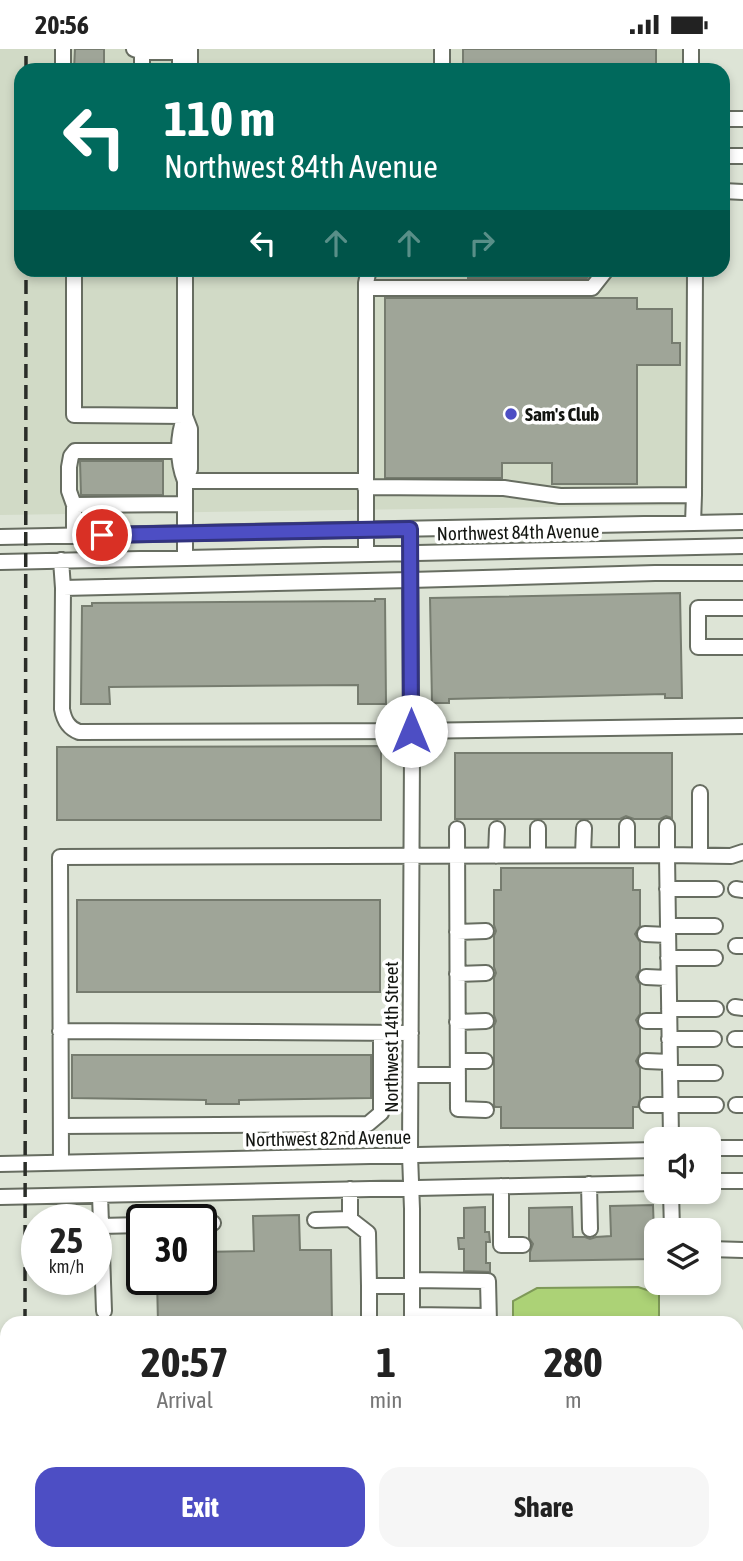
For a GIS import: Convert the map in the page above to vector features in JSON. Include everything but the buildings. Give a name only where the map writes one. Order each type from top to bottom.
[{"type":"street","points":[[138,51],[183,50]]},
{"type":"street","points":[[74,277],[74,415],[185,416]]},
{"type":"street","points":[[185,277],[185,416],[190,429],[190,469],[185,481]]},
{"type":"street","points":[[366,554],[368,277]]},
{"type":"street","points":[[366,288],[592,288],[601,277]]},
{"type":"street","points":[[693,523],[695,277]]},
{"type":"street","points":[[185,416],[180,429],[180,468],[185,481],[185,558]]},
{"type":"street","points":[[74,536],[74,505],[69,491],[69,467],[75,451],[180,451]]},
{"type":"street","points":[[185,481],[504,488],[560,496],[694,495]]},
{"type":"street","points":[[74,505],[185,504]]},
{"type":"street","name":"Northwest 84th Avenue","points":[[0,537],[743,522]]},
{"type":"street","points":[[572,526],[572,550]]},
{"type":"street","points":[[410,529],[411,731]]},
{"type":"street","name":"Northwest 84th Avenue","points":[[0,562],[743,546]]},
{"type":"street","points":[[61,560],[62,709],[65,721],[75,730],[411,731],[743,726]]},
{"type":"street","points":[[63,588],[743,573]]},
{"type":"street","points":[[743,608],[698,608],[698,647],[743,647]]},
{"type":"street","name":"Northwest 14th Street","points":[[412,751],[412,1316]]},
{"type":"street","points":[[700,793],[700,855]]},
{"type":"street","points":[[627,826],[628,855]]},
{"type":"street","points":[[667,826],[671,1127]]},
{"type":"street","points":[[538,828],[538,855]]},
{"type":"street","points":[[583,855],[584,828]]},
{"type":"street","points":[[457,829],[458,1109],[486,1110]]},
{"type":"street","points":[[496,829],[496,856]]},
{"type":"street","points":[[61,1163],[60,857],[731,856],[743,852]]},
{"type":"street","points":[[667,888],[716,889]]},
{"type":"street","points":[[645,934],[715,926]]},
{"type":"street","points":[[457,932],[486,931]]},
{"type":"street","points":[[668,958],[715,958]]},
{"type":"street","points":[[457,974],[486,973]]},
{"type":"street","points":[[646,977],[668,978]]},
{"type":"street","points":[[646,1021],[716,1009]]},
{"type":"street","points":[[457,1022],[486,1021]]},
{"type":"street","points":[[60,1031],[411,1033]]},
{"type":"street","points":[[61,1126],[368,1124],[381,1113],[381,1033]]},
{"type":"street","points":[[669,1039],[714,1039]]},
{"type":"street","points":[[411,1075],[485,1061]]},
{"type":"street","points":[[646,1061],[715,1073]]},
{"type":"street","points":[[647,1105],[716,1105]]},
{"type":"street","points":[[721,1148],[743,1148]]},
{"type":"street","name":"Northwest 82nd Avenue","points":[[0,1164],[644,1150]]},
{"type":"street","points":[[721,1181],[743,1181]]},
{"type":"street","points":[[0,1197],[644,1183]]},
{"type":"street","points":[[589,1184],[590,1229]]},
{"type":"street","points":[[501,1186],[501,1245],[523,1245]]},
{"type":"street","points":[[350,1189],[350,1219]]},
{"type":"street","points":[[100,1195],[100,1204]]},
{"type":"street","points":[[315,1220],[350,1219],[368,1233],[369,1316]]},
{"type":"street","points":[[721,1249],[743,1249]]},
{"type":"street","points":[[369,1286],[488,1280],[489,1316]]},
{"type":"street","points":[[103,1295],[104,1311]]},
{"type":"shaded area","points":[[0,49],[694,49],[694,63],[14,63],[14,277],[696,277],[699,505],[0,515]]},
{"type":"shaded area","points":[[638,1287],[644,1289],[644,1295],[659,1295],[659,1316],[513,1316],[513,1301],[537,1288]]},
{"type":"railway","points":[[26,49],[26,63]]},
{"type":"railway","points":[[25,1316],[26,277]]},
{"type":"place","name":"Sam's Club","points":[[511,414]]},
{"type":"route","points":[[102,535],[410,529],[411,731]]}]
